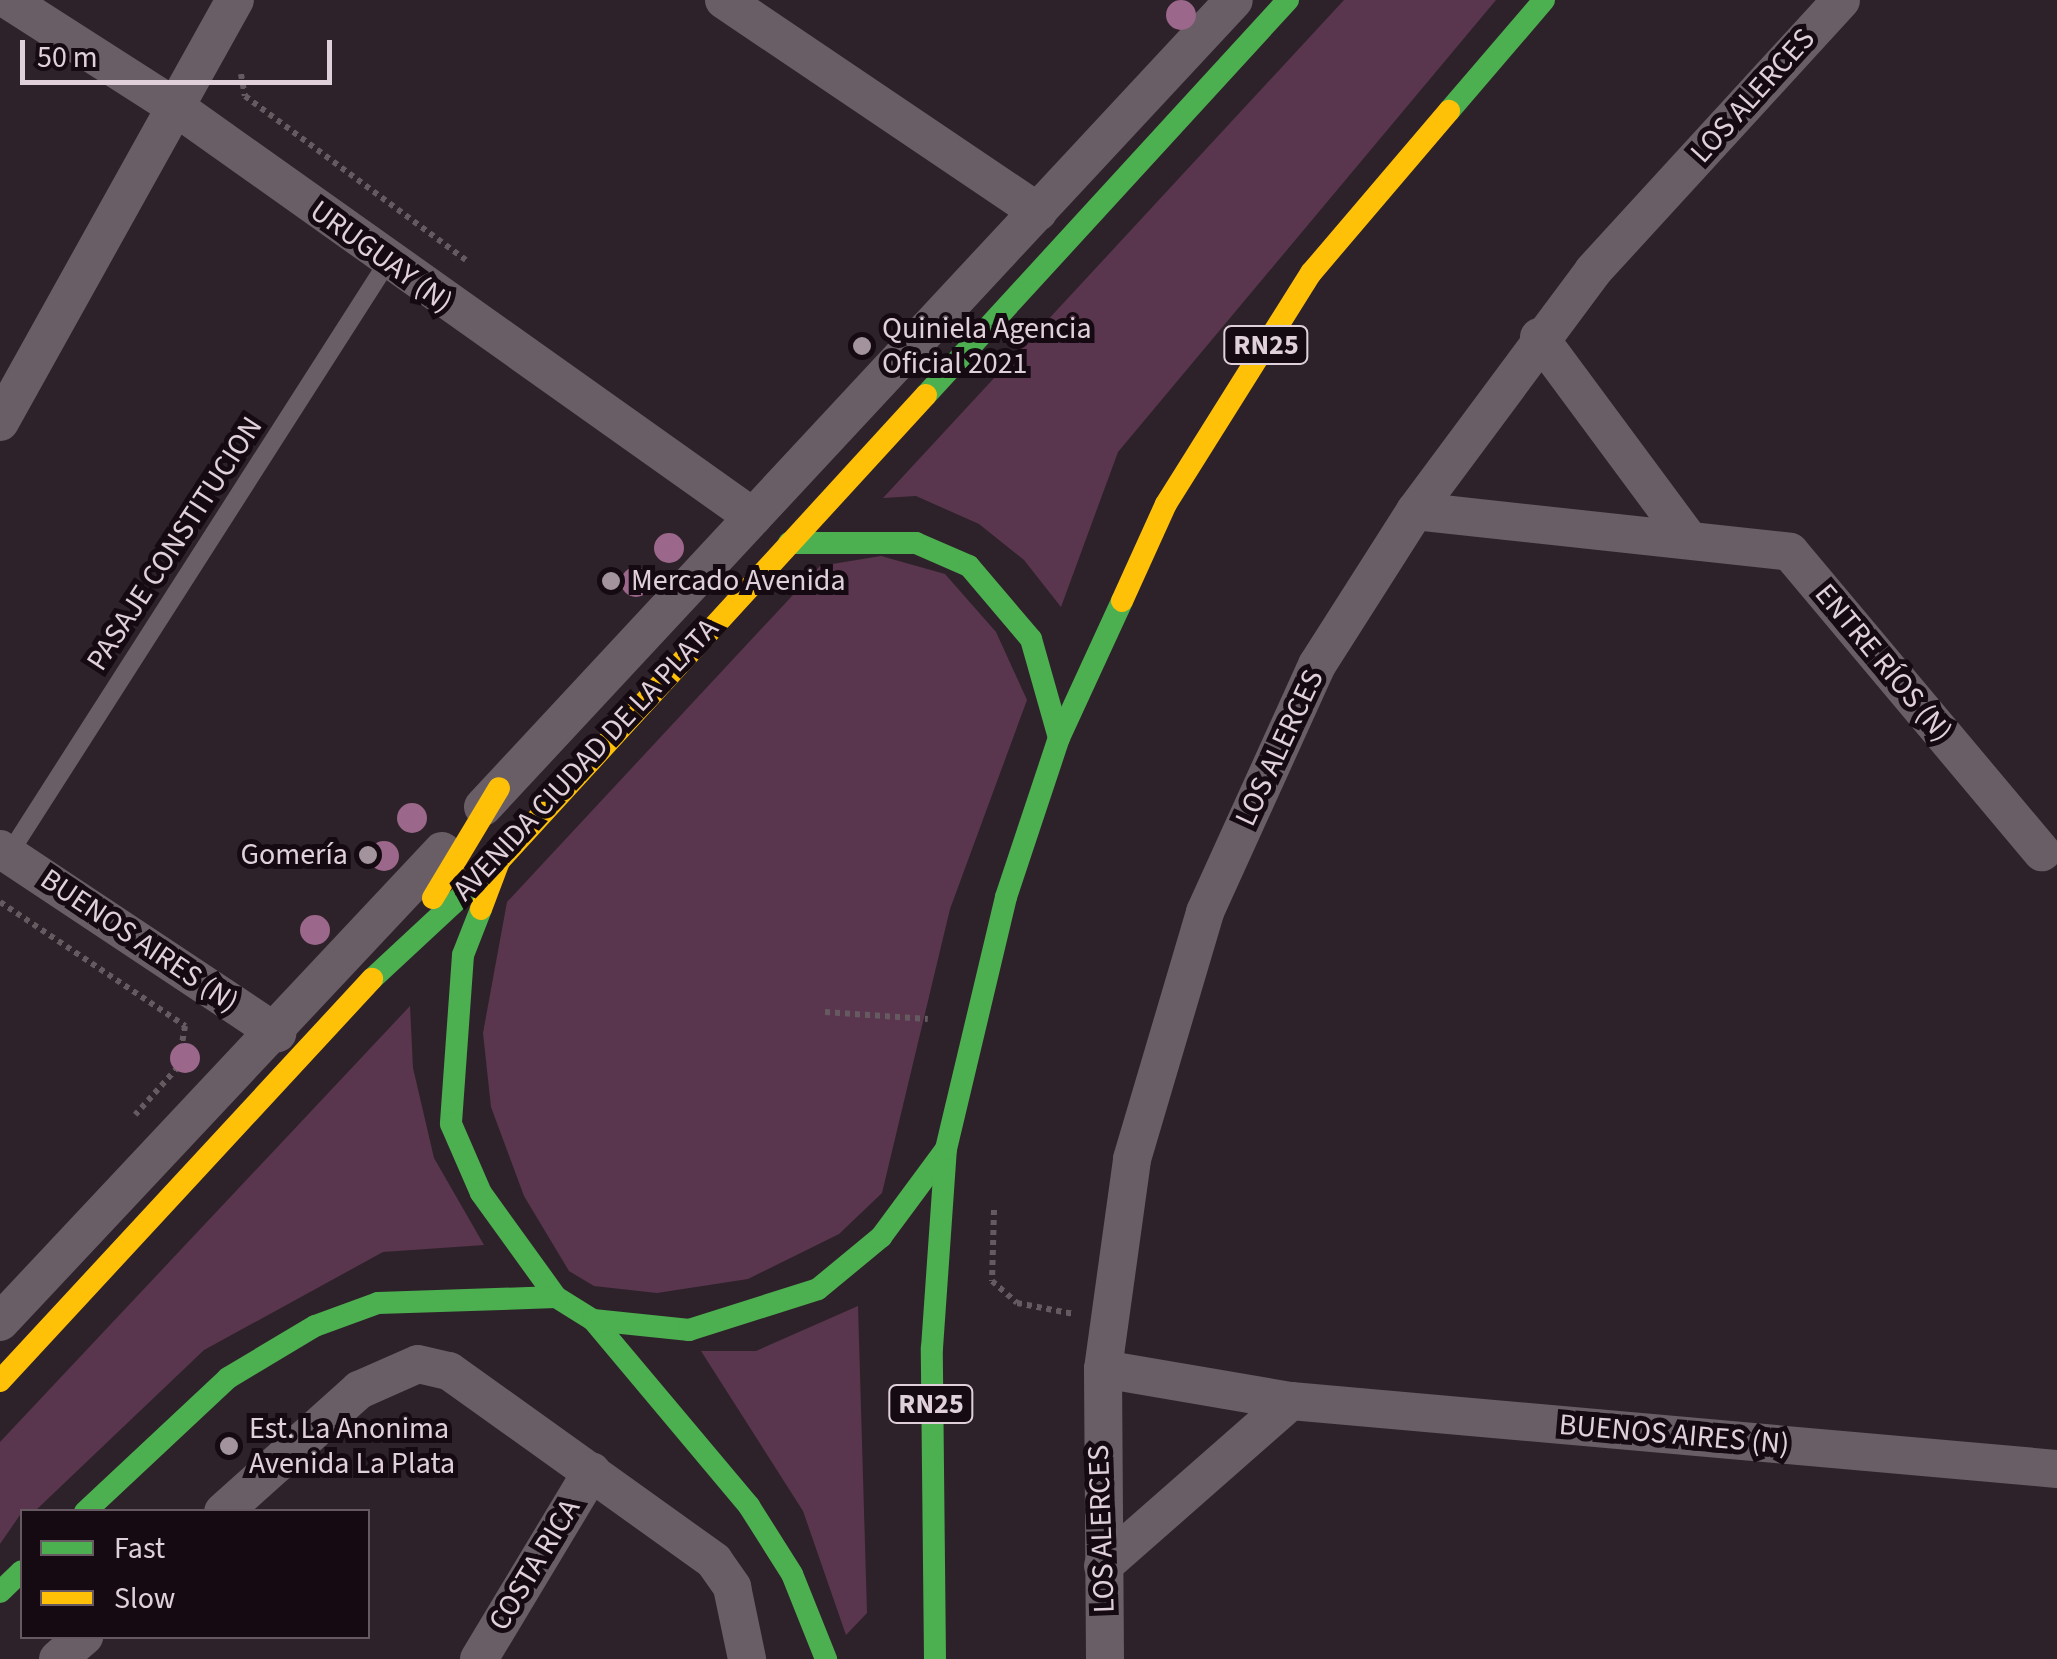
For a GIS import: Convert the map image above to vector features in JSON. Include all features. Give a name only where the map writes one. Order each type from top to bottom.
[{"type":"main road","points":[[1186,54],[1271,0]]},
{"type":"main road","name":"AVENIDA CIUDAD DE LA PLATA","points":[[0,1381],[406,943],[499,861],[1288,0]]},
{"type":"main road","name":"RN25","points":[[934,1659],[931,1367],[946,1149],[1006,898],[1059,738],[1166,504],[1311,273],[1544,0]]},
{"type":"main road","points":[[789,543],[916,543],[969,566],[1030,639],[1059,738]]},
{"type":"main road","points":[[406,943],[499,788]]},
{"type":"main road","points":[[499,861],[463,955],[451,1124],[481,1192],[556,1298],[592,1320],[748,1506],[792,1574],[826,1659]]},
{"type":"main road","points":[[592,1320],[689,1330],[818,1290],[882,1236],[946,1149]]},
{"type":"main road","points":[[89,1509],[228,1378],[315,1326],[378,1303],[475,1292],[556,1298]]},
{"type":"main road","points":[[0,1592],[20,1572]]},
{"type":"street","name":"URUGUAY (N)","points":[[8,0],[174,106],[387,263],[753,518]]},
{"type":"street","points":[[0,422],[235,0]]},
{"type":"street","points":[[724,0],[1038,212]]},
{"type":"street","name":"AVENIDA CIUDAD DE LA PLATA","points":[[0,1322],[277,1034],[499,788],[1234,0]]},
{"type":"street","name":"LOS ALERCES","points":[[1105,1659],[1102,1369],[1132,1159],[1205,912],[1317,666],[1415,510],[1540,337],[1841,0]]},
{"type":"street","points":[[1540,337],[1689,540]]},
{"type":"street","name":"ENTRE RÍOS (N)","points":[[1415,510],[1790,552],[2042,852]]},
{"type":"street","name":"BUENOS AIRES (N)","points":[[5,852],[277,1034]]},
{"type":"street","points":[[226,1509],[359,1390],[418,1364],[450,1370],[714,1561],[732,1587],[748,1659]]},
{"type":"street","name":"BUENOS AIRES (N)","points":[[1102,1369],[1291,1400],[2057,1469]]},
{"type":"street","points":[[1104,1566],[1291,1400]]},
{"type":"street","name":"COSTA RICA","points":[[478,1659],[592,1471]]},
{"type":"street","points":[[58,1659],[81,1639]]},
{"type":"lane","name":"PASAJE CONSTITUCION","points":[[5,852],[387,263]]},
{"type":"path","points":[[238,62],[245,96],[480,271]]},
{"type":"path","points":[[0,902],[185,1026],[178,1067],[127,1123]]},
{"type":"path","points":[[824,1012],[894,1012]]},
{"type":"path","points":[[994,1197],[992,1281],[1018,1303],[1109,1321]]},
{"type":"shaded area","points":[[1344,0],[1496,0],[1118,452],[1061,607],[1024,560],[979,524],[916,496],[883,498]]},
{"type":"shaded area","points":[[881,556],[945,574],[996,632],[1027,700],[950,909],[882,1193],[839,1234],[748,1279],[657,1293],[594,1286],[569,1271],[524,1196],[491,1107],[483,1033],[507,902],[820,566]]},
{"type":"shaded area","points":[[410,1006],[413,1068],[434,1158],[484,1245],[383,1252],[204,1350],[37,1509],[20,1509],[0,1544],[0,1442]]},
{"type":"shaded area","points":[[858,1306],[867,1613],[846,1635],[803,1511],[701,1351],[756,1351]]},
{"type":"traffic: fast","points":[[926,395],[1288,0]]},
{"type":"traffic: fast","points":[[1449,111],[1544,0]]},
{"type":"traffic: fast","points":[[789,543],[916,543],[969,566],[1031,639],[1059,738]]},
{"type":"traffic: fast","points":[[935,1659],[932,1348],[946,1149],[1006,897],[1059,738],[1122,601]]},
{"type":"traffic: fast","points":[[372,979],[499,861]]},
{"type":"traffic: fast","points":[[481,909],[463,955],[451,1124],[481,1193],[556,1297],[593,1320],[749,1506],[792,1574],[826,1659]]},
{"type":"traffic: fast","points":[[593,1320],[689,1330],[818,1289],[881,1237],[946,1149]]},
{"type":"traffic: fast","points":[[88,1509],[228,1378],[315,1326],[378,1303],[556,1297]]},
{"type":"traffic: fast","points":[[0,1592],[20,1573]]},
{"type":"traffic: slow","points":[[1122,601],[1166,504],[1311,273],[1449,111]]},
{"type":"traffic: slow","points":[[481,909],[499,861],[926,395]]},
{"type":"traffic: slow","points":[[433,898],[499,788]]},
{"type":"traffic: slow","points":[[0,1381],[372,979]]},
{"type":"place","name":"Quiniela Agencia Oficial 2021","points":[[862,346]]},
{"type":"place","name":"Mercado Avenida","points":[[611,581]]},
{"type":"place","name":"Gomería","points":[[368,855]]},
{"type":"place","name":"Est. La Anonima Avenida La Plata","points":[[229,1446]]}]
